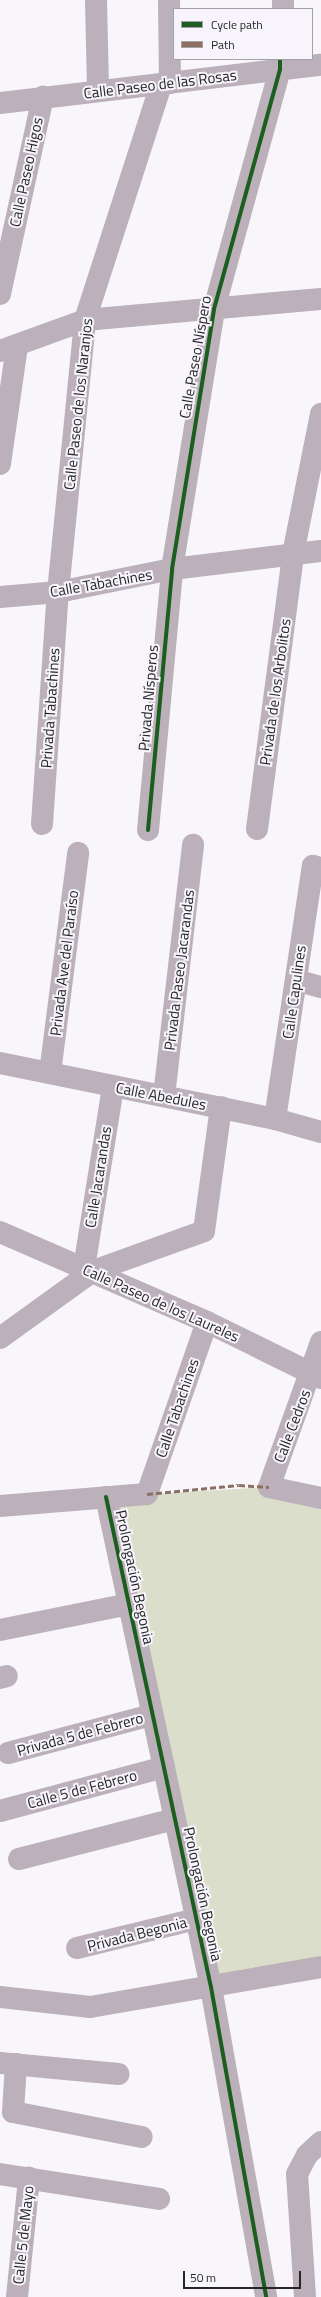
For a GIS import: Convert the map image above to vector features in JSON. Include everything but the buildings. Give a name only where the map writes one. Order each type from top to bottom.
[{"type":"street","points":[[96,0],[98,91]]},
{"type":"street","name":"Calle Paseo de los Naranjos","points":[[58,592],[85,320],[165,83],[169,0]]},
{"type":"street","name":"Calle Paseo de las Rosas","points":[[0,103],[165,83],[280,64],[321,65]]},
{"type":"street","name":"Calle Paseo Níspero","points":[[172,569],[214,308],[280,64]]},
{"type":"street","name":"Calle Paseo Higos","points":[[0,294],[43,98]]},
{"type":"street","points":[[0,464],[9,348],[85,320],[321,300]]},
{"type":"street","name":"Privada de los Arbolitos","points":[[257,829],[294,554],[321,414]]},
{"type":"street","name":"Calle Tabachines","points":[[0,597],[58,592],[172,569],[321,551]]},
{"type":"street","name":"Privada Nísperos","points":[[148,830],[172,569]]},
{"type":"street","name":"Privada Tabachines","points":[[42,824],[58,592]]},
{"type":"street","name":"Privada Paseo Jacarandas","points":[[164,1096],[193,845]]},
{"type":"street","name":"Privada Ave del Paraíso","points":[[50,1074],[78,854]]},
{"type":"street","name":"Calle Capulines","points":[[275,1119],[296,980],[317,867]]},
{"type":"street","points":[[296,980],[321,987]]},
{"type":"street","name":"Calle Abedules","points":[[0,1063],[221,1107],[275,1119],[321,1132]]},
{"type":"street","name":"Calle Jacarandas","points":[[88,1269],[113,1086]]},
{"type":"street","points":[[0,1338],[26,1320],[88,1269],[204,1231],[221,1107]]},
{"type":"street","name":"Calle Paseo de los Laureles","points":[[0,1232],[208,1322],[317,1376]]},
{"type":"street","points":[[0,1316],[26,1320]]},
{"type":"street","name":"Calle Tabachines","points":[[106,1497],[147,1494],[208,1322]]},
{"type":"street","name":"Calle Cedros","points":[[321,1342],[317,1376],[269,1487],[321,1498]]},
{"type":"street","points":[[0,1506],[106,1497]]},
{"type":"street","name":"Prolongación Begonia","points":[[106,1497],[211,1987],[266,2297]]},
{"type":"street","points":[[0,1630],[129,1604]]},
{"type":"street","name":"Privada 5 de Febrero","points":[[8,1753],[152,1716]]},
{"type":"street","name":"Calle 5 de Febrero","points":[[0,1811],[164,1767]]},
{"type":"street","points":[[19,1859],[175,1819]]},
{"type":"street","name":"Privada Begonia","points":[[77,1948],[196,1919]]},
{"type":"street","points":[[0,1997],[90,2007],[321,1967]]},
{"type":"street","points":[[118,2074],[8,2064],[13,2112],[142,2137]]},
{"type":"street","points":[[305,2297],[297,2174],[307,2155],[321,2142]]},
{"type":"street","name":"Calle 5 de Mayo","points":[[0,2174],[29,2178],[17,2297]]},
{"type":"street","points":[[29,2178],[159,2199]]},
{"type":"green space","points":[[269,1487],[321,1498],[321,1967],[211,1987],[106,1497]]},
{"type":"marked path","points":[[147,1494],[239,1485],[269,1487]]},
{"type":"cycle path","points":[[148,830],[172,569],[214,309],[280,69],[280,60]]},
{"type":"cycle path","points":[[106,1497],[211,1987],[266,2297]]}]
